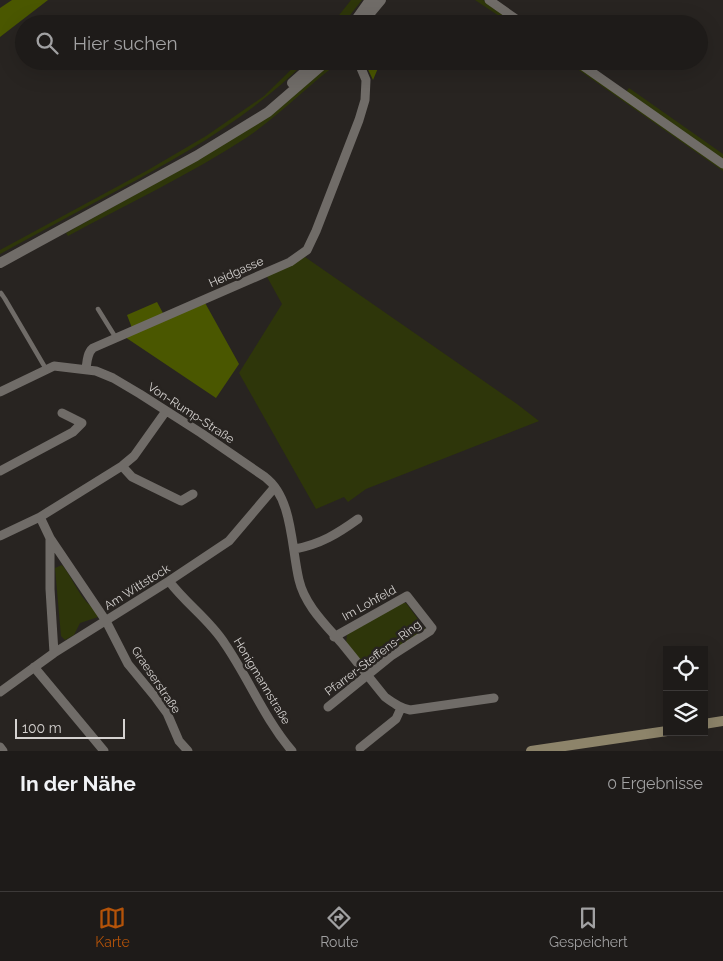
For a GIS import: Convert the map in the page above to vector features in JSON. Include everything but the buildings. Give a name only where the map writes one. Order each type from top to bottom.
[{"type":"main road","points":[[708,723],[723,720]]},
{"type":"main road","points":[[531,751],[663,732]]},
{"type":"street","points":[[359,15],[370,0]]},
{"type":"street","points":[[368,15],[380,0]]},
{"type":"street","points":[[489,0],[510,15]]},
{"type":"street","points":[[244,125],[307,70]]},
{"type":"street","points":[[0,264],[196,156],[268,112],[317,70]]},
{"type":"street","name":"Heidgasse","points":[[86,369],[90,350],[290,262],[307,250],[360,120],[366,100],[366,80],[362,70]]},
{"type":"street","points":[[589,70],[723,164]]},
{"type":"street","points":[[0,392],[54,366],[86,369]]},
{"type":"street","name":"Von-Rump-Straße","points":[[86,369],[113,378],[201,433],[264,476],[271,482],[274,488]]},
{"type":"street","points":[[0,536],[40,517],[122,466],[134,456],[166,411]]},
{"type":"street","points":[[0,471],[73,432],[82,423],[62,413]]},
{"type":"street","points":[[122,466],[132,477],[180,501],[193,494]]},
{"type":"street","name":"Im Lohfeld","points":[[274,488],[283,502],[299,581],[314,611],[386,697],[406,709]]},
{"type":"street","name":"Am Wittstock","points":[[0,692],[54,653],[229,541],[274,488]]},
{"type":"street","name":"Graeserstraße","points":[[40,517],[50,538],[106,621],[128,664],[167,713],[179,741],[188,751]]},
{"type":"street","points":[[294,549],[307,547],[333,536],[358,519]]},
{"type":"street","points":[[50,538],[50,589],[54,653]]},
{"type":"street","name":"Honigmannstraße","points":[[169,581],[176,591],[200,613],[225,643],[267,718],[292,751]]},
{"type":"street","name":"Im Lohfeld","points":[[334,637],[407,596],[432,628]]},
{"type":"street","name":"Pfarrer-Steffens-Ring","points":[[328,707],[391,656],[432,628]]},
{"type":"street","points":[[34,667],[104,751]]},
{"type":"street","points":[[360,748],[406,709],[494,698]]},
{"type":"street","points":[[0,747],[3,751]]},
{"type":"lane","points":[[0,294],[5,299],[46,369]]},
{"type":"lane","points":[[98,309],[116,338]]},
{"type":"green space","points":[[12,0],[48,0],[29,15],[15,15],[15,25],[0,37],[0,8]]},
{"type":"green space","points":[[351,0],[362,0],[350,15],[339,15]]},
{"type":"green space","points":[[475,0],[483,0],[504,15],[498,15]]},
{"type":"green space","points":[[291,70],[297,70],[263,99],[193,148],[0,254],[0,250],[148,170],[206,136],[264,96]]},
{"type":"green space","points":[[318,70],[330,70],[271,120],[246,138],[158,189],[68,236],[66,233],[188,165]]},
{"type":"green space","points":[[368,70],[377,70],[373,80]]},
{"type":"green space","points":[[579,70],[584,70],[723,167],[723,171]]},
{"type":"green space","points":[[629,88],[723,154],[723,161],[626,92]]},
{"type":"green space","points":[[305,257],[539,421],[366,489],[348,502],[344,497],[316,509],[239,373],[282,304],[266,275]]},
{"type":"green space","points":[[204,301],[239,364],[216,398],[125,337]]},
{"type":"green space","points":[[157,302],[164,315],[132,328],[127,315]]},
{"type":"green space","points":[[62,565],[81,595],[96,609],[98,617],[80,623],[74,635],[65,640],[61,636],[55,568]]},
{"type":"green space","points":[[400,603],[406,603],[426,630],[369,668],[366,668],[346,644],[347,635]]}]
